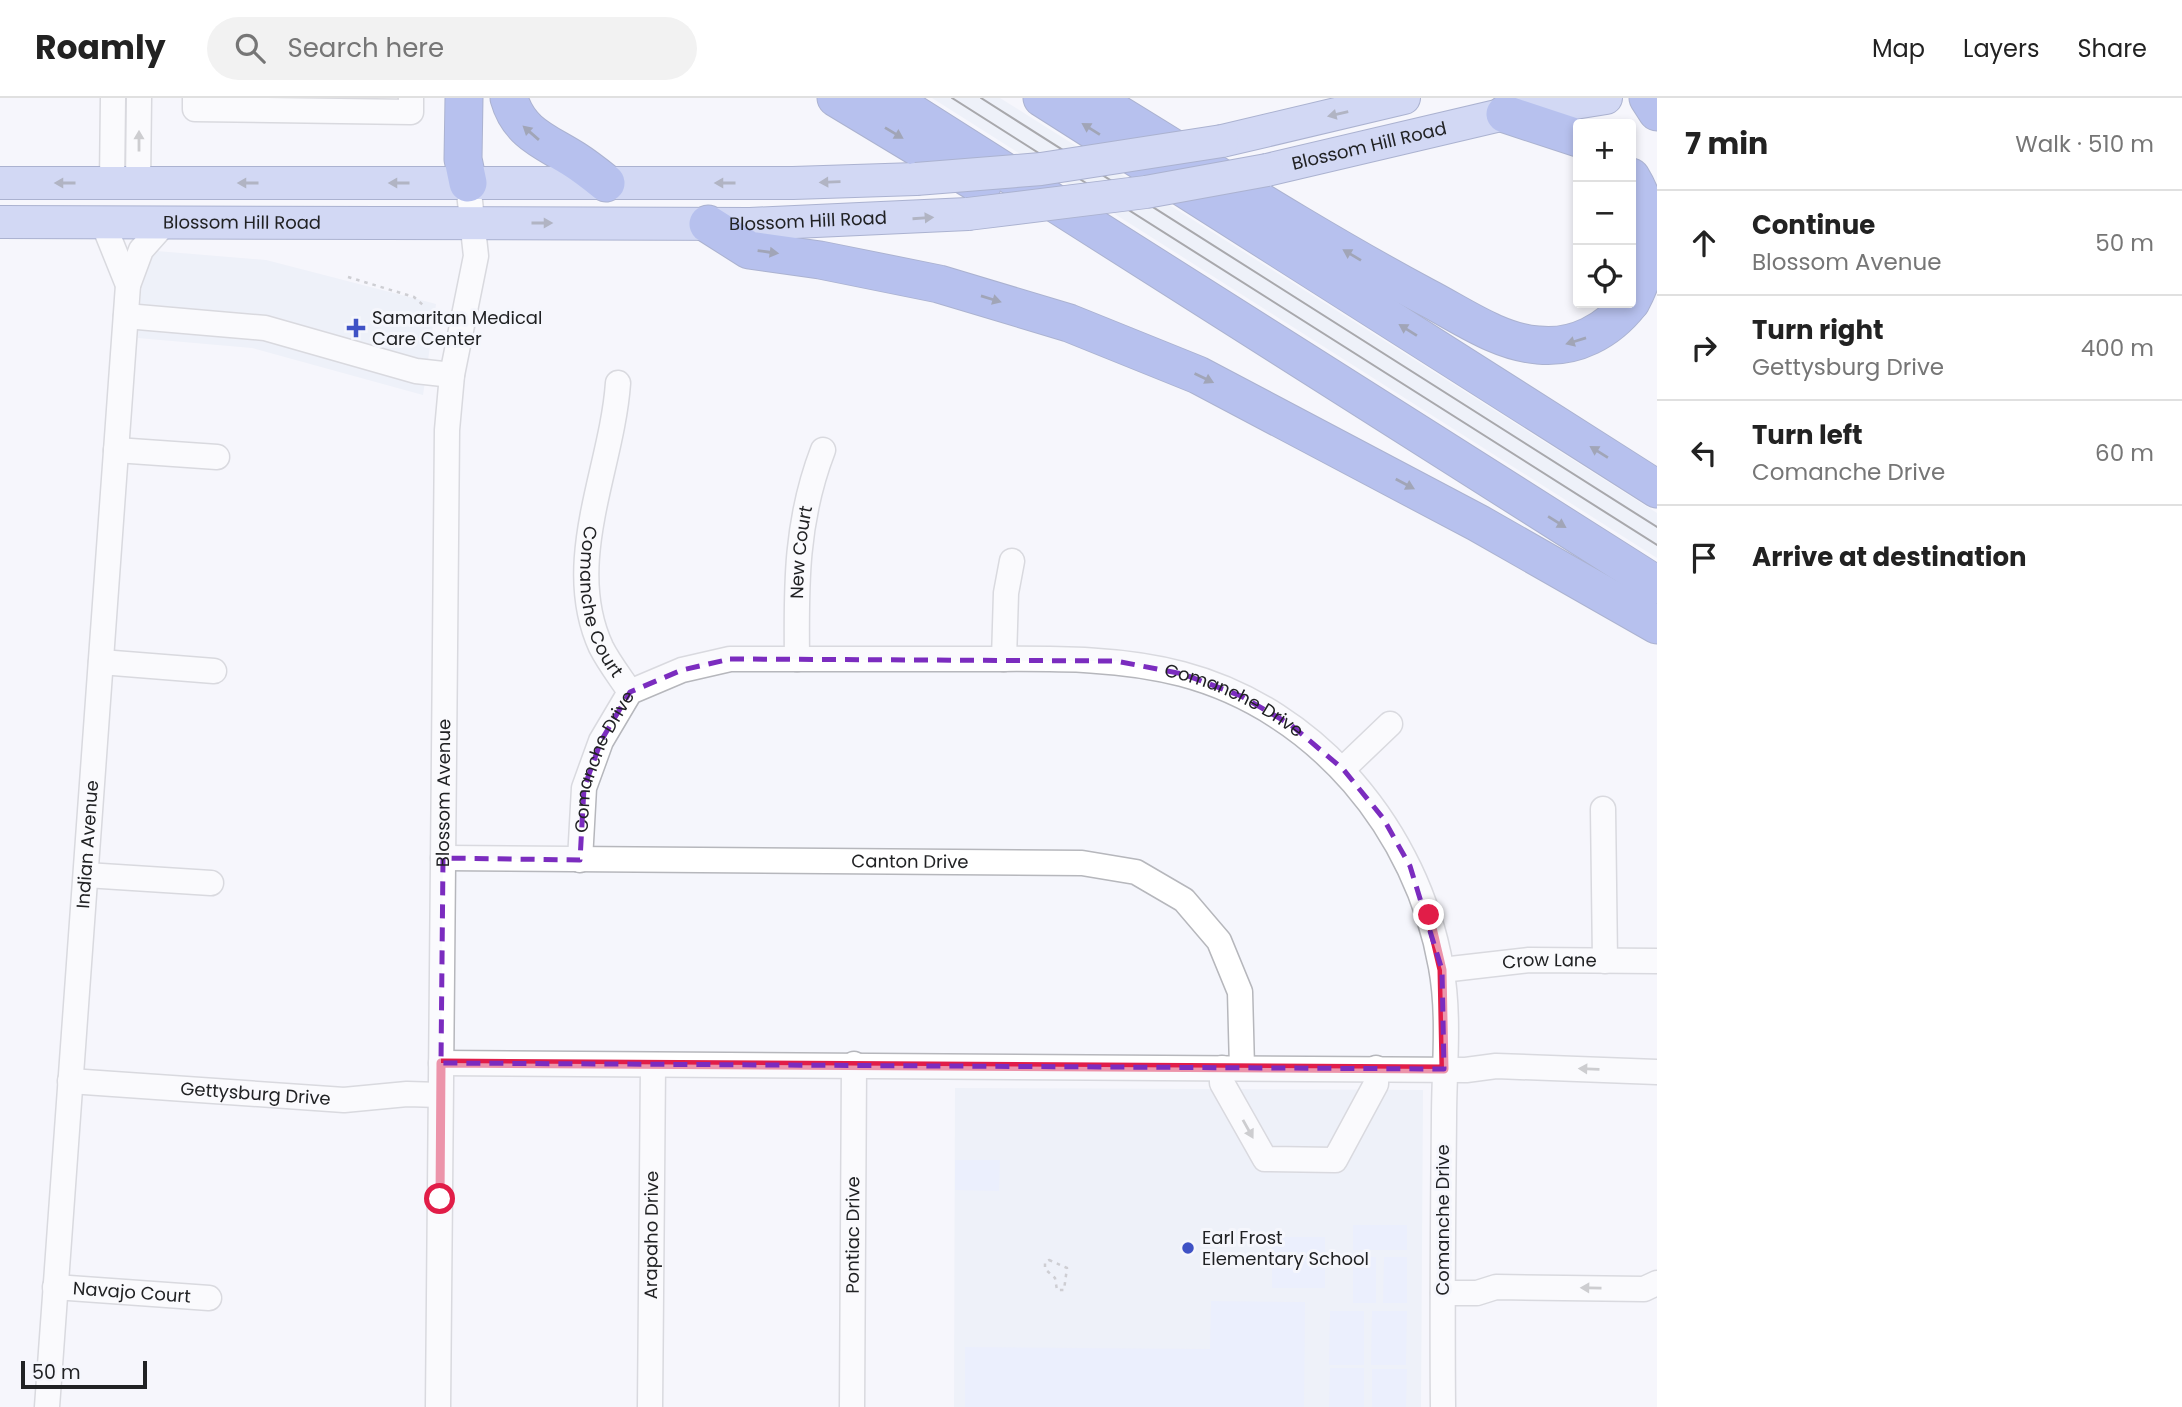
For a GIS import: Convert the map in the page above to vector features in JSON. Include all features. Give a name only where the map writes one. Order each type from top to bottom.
[{"type":"highway","points":[[464,98],[463,159],[468,183]]},
{"type":"highway","points":[[509,98],[520,124],[536,138],[573,158],[606,183]]},
{"type":"highway","points":[[836,98],[1346,408],[1499,486]]},
{"type":"highway","points":[[889,98],[1657,585]]},
{"type":"highway","points":[[1042,98],[1657,489]]},
{"type":"highway","points":[[1092,98],[1377,271],[1498,335],[1536,345],[1569,344],[1597,333],[1625,308]]},
{"type":"highway","points":[[1648,98],[1657,112]]},
{"type":"highway","points":[[1505,114],[1573,136]]},
{"type":"highway","points":[[1634,182],[1644,201],[1650,244],[1636,290]]},
{"type":"highway","points":[[708,224],[749,250],[820,260],[939,284],[1069,323],[1198,375],[1478,523],[1657,625]]},
{"type":"main road","points":[[9,183],[793,183],[916,179],[1041,169],[1222,141],[1404,98]]},
{"type":"main road","name":"Blossom Hill Road","points":[[11,222],[708,224],[968,214],[1146,192],[1267,170],[1505,114],[1606,98]]},
{"type":"main road","points":[[115,223],[125,183]]},
{"type":"street","points":[[113,98],[125,183]]},
{"type":"street","points":[[125,183],[139,98]]},
{"type":"street","points":[[195,98],[195,109],[411,112],[411,98]]},
{"type":"street","name":"Blossom Avenue","points":[[438,1407],[446,456],[453,375],[476,260],[468,183]]},
{"type":"street","name":"Indian Avenue","points":[[47,1407],[128,285],[115,223]]},
{"type":"street","name":"Indian Avenue","points":[[128,285],[141,250],[165,223]]},
{"type":"street","points":[[126,316],[265,328],[416,371],[453,375]]},
{"type":"street","name":"Comanche Court","points":[[618,383],[616,410],[589,535],[588,595],[601,646],[630,692]]},
{"type":"street","points":[[116,450],[217,457]]},
{"type":"street","name":"New Court","points":[[797,659],[796,568],[808,488],[823,450]]},
{"type":"street","points":[[1004,659],[1006,593],[1012,561]]},
{"type":"street","name":"Comanche Drive","points":[[580,860],[584,788],[601,741],[630,692],[682,670],[730,659],[1116,661],[1183,674],[1241,696],[1292,725],[1343,769],[1383,818],[1410,866],[1429,915],[1442,970],[1443,1407]]},
{"type":"street","points":[[101,662],[214,671]]},
{"type":"street","points":[[1343,769],[1390,724]]},
{"type":"street","points":[[1603,809],[1605,961]]},
{"type":"street","name":"Canton Drive","points":[[443,858],[1082,863],[1136,872],[1184,900],[1219,941],[1240,992],[1232,1068],[1222,1083],[1265,1159],[1335,1160],[1376,1084],[1376,1068]]},
{"type":"street","points":[[86,875],[211,883]]},
{"type":"street","name":"Crow Lane","points":[[1442,970],[1529,960],[1657,961]]},
{"type":"street","points":[[441,1063],[1480,1070],[1496,1066],[1657,1072]]},
{"type":"street","name":"Arapaho Drive","points":[[650,1407],[653,1065]]},
{"type":"street","name":"Pontiac Drive","points":[[852,1407],[854,1065]]},
{"type":"street","name":"Gettysburg Drive","points":[[71,1082],[344,1100],[407,1094],[440,1096]]},
{"type":"street","points":[[1443,1293],[1477,1293],[1496,1287],[1644,1289],[1657,1283]]},
{"type":"street","name":"Navajo Court","points":[[55,1287],[209,1298]]},
{"type":"path","points":[[348,277],[414,298],[424,306]]},
{"type":"path","points":[[1049,1260],[1067,1268],[1064,1290],[1057,1290],[1055,1278],[1045,1269],[1045,1262],[1049,1260]]},
{"type":"highlighted area","points":[[730,659],[1116,661],[1183,674],[1241,696],[1291,725],[1343,769],[1383,818],[1410,866],[1442,970],[1444,1069],[441,1063],[443,858],[580,860],[584,788],[601,741],[630,692],[682,670]]},
{"type":"shaded area","points":[[932,98],[1000,98],[1657,513],[1657,558]]},
{"type":"shaded area","points":[[144,250],[266,260],[436,304],[423,395],[252,348],[138,338]]},
{"type":"shaded area","name":"Earl Frost Elementary School","points":[[955,1088],[1423,1090],[1421,1407],[954,1407]]},
{"type":"shaded area","points":[[955,1160],[1000,1160],[999,1191],[955,1190]]},
{"type":"shaded area","points":[[1353,1225],[1407,1225],[1407,1250],[1353,1250]]},
{"type":"shaded area","points":[[1272,1237],[1325,1237],[1325,1288],[1272,1288]]},
{"type":"shaded area","points":[[1353,1256],[1376,1257],[1376,1303],[1353,1303]]},
{"type":"shaded area","points":[[1384,1257],[1407,1257],[1407,1303],[1383,1303]]},
{"type":"shaded area","points":[[1211,1301],[1305,1302],[1304,1407],[965,1407],[965,1347],[1210,1349]]},
{"type":"shaded area","points":[[1330,1311],[1364,1311],[1364,1365],[1329,1365]]},
{"type":"shaded area","points":[[1372,1311],[1407,1311],[1406,1365],[1371,1365]]},
{"type":"shaded area","points":[[1330,1368],[1364,1368],[1364,1407],[1329,1407]]},
{"type":"shaded area","points":[[1372,1369],[1407,1369],[1406,1407],[1372,1407]]},
{"type":"tram line","points":[[952,98],[1657,545]]},
{"type":"tram line","points":[[981,98],[1657,527]]},
{"type":"place","name":"Samaritan Medical Care Center","points":[[356,328]]},
{"type":"place","name":"Earl Frost Elementary School","points":[[1188,1248]]},
{"type":"route","points":[[440,1199],[441,1063],[1444,1069],[1442,970],[1429,915]]}]
